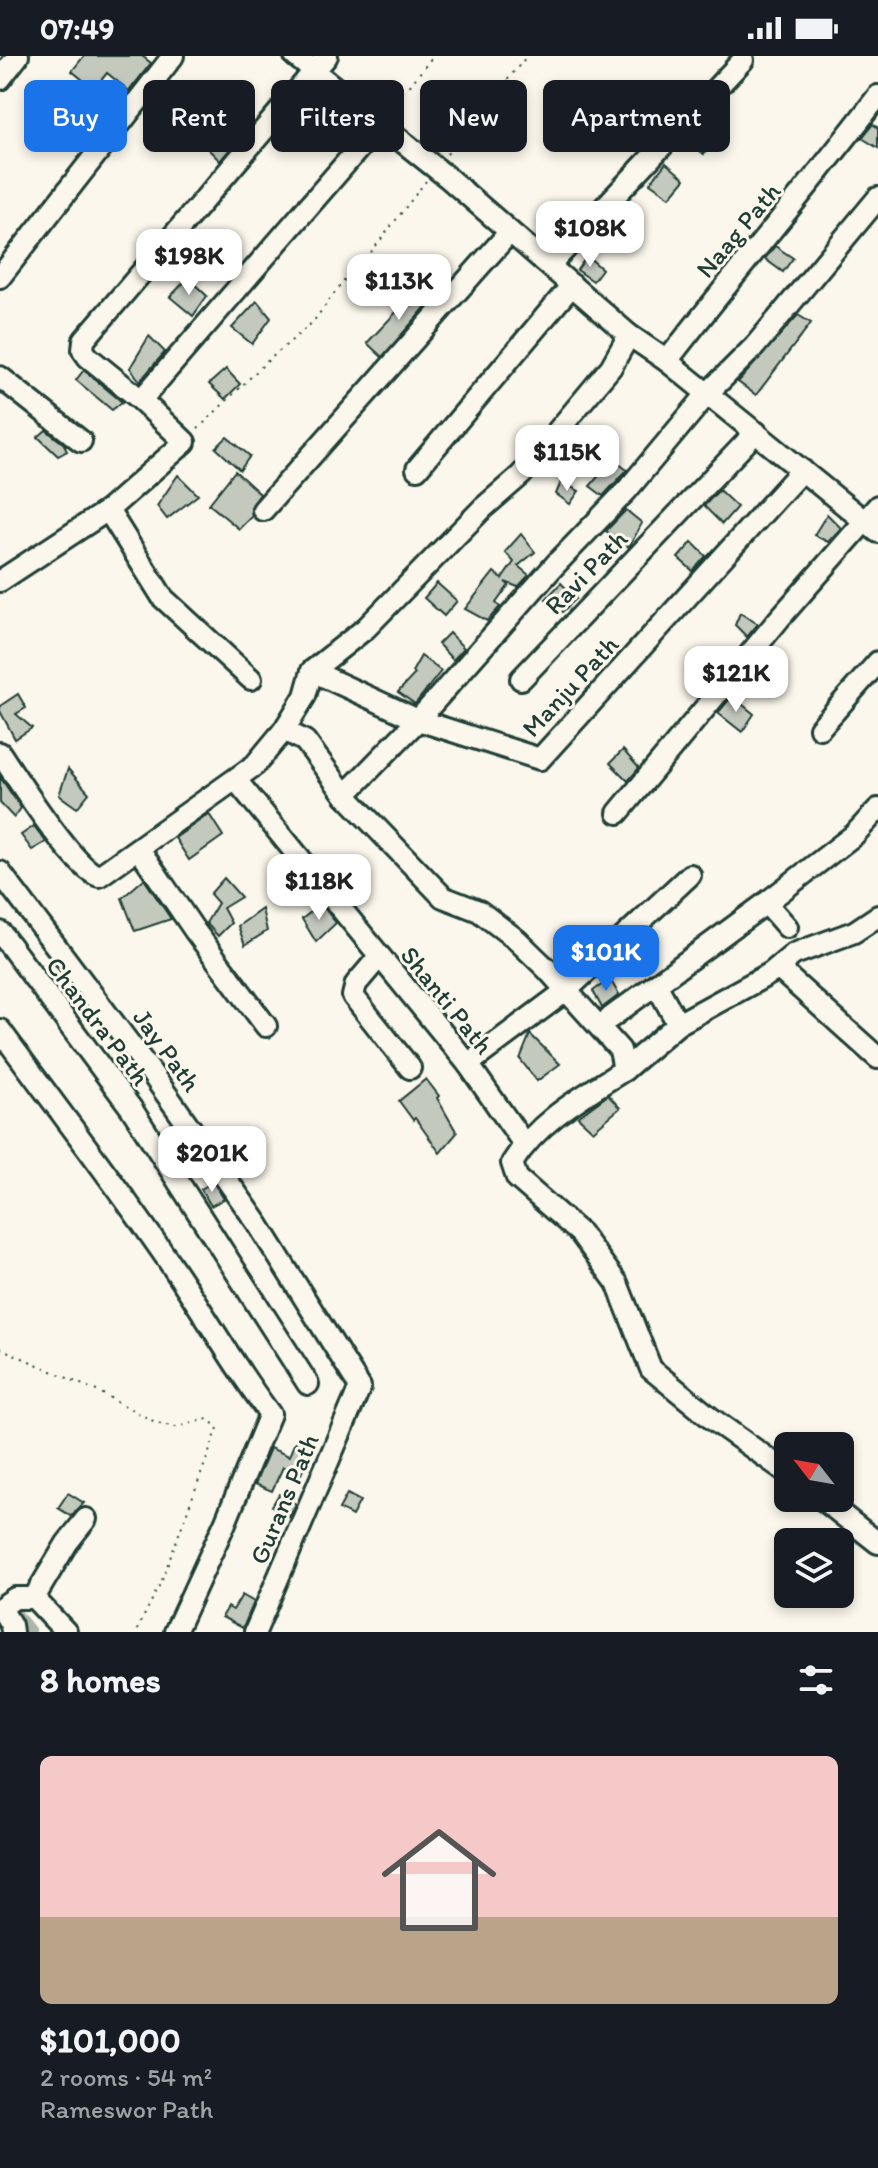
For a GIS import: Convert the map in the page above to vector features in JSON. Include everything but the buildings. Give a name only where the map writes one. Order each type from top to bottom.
[{"type":"street","points":[[0,79],[18,56]]},
{"type":"street","points":[[0,277],[173,56]]},
{"type":"street","points":[[295,56],[321,63],[337,80]]},
{"type":"street","points":[[550,265],[743,60]]},
{"type":"street","points":[[0,581],[108,510],[185,442],[141,400],[88,357],[83,350],[84,340],[321,63]]},
{"type":"street","name":"Naag Path","points":[[667,361],[757,246],[819,174],[878,96]]},
{"type":"street","points":[[404,145],[550,265],[629,335],[667,361],[802,470],[873,520],[618,813]]},
{"type":"street","points":[[141,400],[356,152]]},
{"type":"street","points":[[345,795],[418,720],[555,565],[627,490],[708,393],[755,346],[878,198]]},
{"type":"street","points":[[263,510],[509,233]]},
{"type":"street","points":[[417,469],[572,285]]},
{"type":"street","points":[[0,753],[46,820],[94,876],[99,876],[255,765],[284,730],[305,696],[312,671],[366,628],[483,508],[521,475],[611,367],[629,335]]},
{"type":"street","points":[[0,377],[81,441]]},
{"type":"street","name":"Ravi Path","points":[[521,679],[756,432]]},
{"type":"street","name":"Manju Path","points":[[312,671],[418,720],[540,759],[802,470]]},
{"type":"street","points":[[108,510],[163,598],[251,679]]},
{"type":"street","points":[[820,728],[878,662]]},
{"type":"street","points":[[284,730],[305,741],[345,795],[443,897],[479,911],[517,940],[620,1050],[624,1070]]},
{"type":"street","name":"Shanti Path","points":[[236,780],[468,1064],[524,1144]]},
{"type":"street","points":[[610,1018],[854,835],[878,809]]},
{"type":"street","points":[[139,849],[266,1026]]},
{"type":"street","name":"Jay Path","points":[[0,872],[150,1071],[258,1224],[360,1387]]},
{"type":"street","points":[[468,1064],[567,990],[690,875]]},
{"type":"street","points":[[766,903],[787,927]]},
{"type":"street","points":[[774,1463],[712,1419],[651,1369],[617,1283],[580,1233],[517,1178],[512,1163],[524,1144],[565,1108],[624,1070],[678,1024],[778,968],[794,954],[854,932],[878,916]]},
{"type":"street","name":"Chandra Path","points":[[0,932],[131,1108],[308,1384]]},
{"type":"street","points":[[379,957],[356,984],[353,996],[410,1068]]},
{"type":"street","points":[[778,968],[878,1058]]},
{"type":"street","points":[[656,984],[678,1024]]},
{"type":"street","points":[[0,1030],[93,1153],[177,1273],[239,1373],[270,1414],[175,1632]]},
{"type":"street","name":"Gurans Path","points":[[255,1632],[360,1387]]},
{"type":"street","points":[[839,1512],[878,1543]]},
{"type":"street","points":[[34,1598],[67,1543],[86,1519]]},
{"type":"street","points":[[12,1632],[0,1608],[15,1598],[34,1598],[66,1632]]},
{"type":"path","points":[[404,93],[433,56]]},
{"type":"path","points":[[185,442],[263,365],[313,322],[527,56]]},
{"type":"path","points":[[0,1348],[99,1392],[157,1423],[176,1427],[208,1419],[216,1424],[216,1437],[162,1580],[136,1632]]},
{"type":"waterway","points":[[14,1613],[29,1632]]}]
